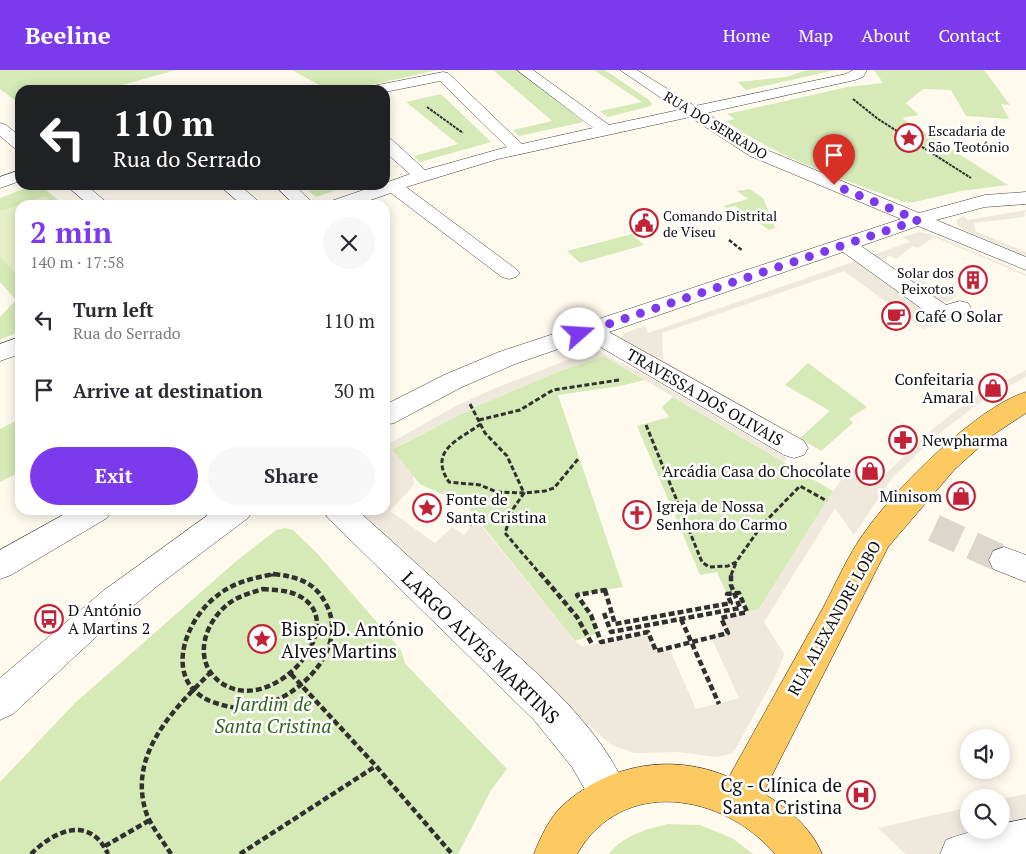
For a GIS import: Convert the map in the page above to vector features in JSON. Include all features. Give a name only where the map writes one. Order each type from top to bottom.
[{"type":"main road","name":"RUA ALEXANDRE LOBO","points":[[738,800],[877,538],[962,446],[989,424],[1026,401]]},
{"type":"main road","points":[[554,854],[577,820],[610,795],[640,784],[672,781],[706,786],[738,800],[771,822],[802,854]]},
{"type":"street","points":[[524,70],[605,130]]},
{"type":"street","name":"RUA DO SERRADO","points":[[627,70],[756,152],[1026,264]]},
{"type":"street","points":[[390,187],[518,149],[850,77],[858,74],[860,70]]},
{"type":"street","points":[[390,87],[443,76],[518,149]]},
{"type":"street","points":[[0,128],[12,147]]},
{"type":"street","points":[[390,147],[422,176]]},
{"type":"street","points":[[0,183],[15,177]]},
{"type":"street","points":[[393,186],[509,273]]},
{"type":"street","points":[[82,190],[94,200]]},
{"type":"street","points":[[234,190],[248,200]]},
{"type":"street","points":[[289,190],[300,200]]},
{"type":"street","points":[[352,200],[381,190]]},
{"type":"street","points":[[390,414],[479,370],[845,244],[965,205],[1026,198]]},
{"type":"street","points":[[845,244],[944,314],[960,308]]},
{"type":"street","name":"TRAVESSA DOS OLIVAIS","points":[[590,331],[794,448]]},
{"type":"street","points":[[0,353],[15,346]]},
{"type":"street","points":[[0,566],[88,515]]},
{"type":"street","points":[[0,702],[24,679],[123,595],[202,534],[230,515]]},
{"type":"street","name":"LARGO ALVES MARTINS","points":[[343,515],[547,707],[584,754],[610,795]]},
{"type":"street","points":[[960,854],[1026,839]]},
{"type":"path","points":[[850,97],[878,119],[951,165]]},
{"type":"path","points":[[729,240],[743,251]]},
{"type":"path","points":[[478,420],[520,410],[553,390],[620,380]]},
{"type":"path","points":[[470,404],[485,433],[506,456],[524,493]]},
{"type":"path","points":[[481,424],[443,451],[439,461],[443,475],[449,482],[480,485],[497,492],[524,493],[545,491],[554,488],[579,458]]},
{"type":"path","points":[[646,425],[702,562],[709,567],[716,568],[736,562]]},
{"type":"path","points":[[604,614],[611,632],[740,608],[733,594],[729,577],[730,570],[762,525],[800,486],[827,501]]},
{"type":"path","points":[[524,493],[513,510],[505,533],[577,617],[592,644]]},
{"type":"path","points":[[461,519],[472,525]]},
{"type":"path","points":[[274,574],[296,577],[314,586],[327,602],[333,621],[331,644],[320,666],[301,686],[280,700],[255,708],[230,709],[209,702],[193,690],[184,673],[181,655],[186,636],[195,617],[210,601],[228,588],[250,578],[274,574]]},
{"type":"path","points":[[280,588],[296,593],[308,601],[315,614],[317,630],[314,647],[303,663],[291,674],[269,686],[249,690],[230,688],[215,680],[210,673],[206,666],[203,650],[206,633],[215,618],[229,604],[245,594],[263,589],[280,588]]},
{"type":"path","points":[[605,590],[615,624],[731,603],[727,594],[733,594],[739,593],[747,612],[721,618],[728,633],[656,651],[648,632],[601,642],[592,616],[588,609],[580,603],[577,595],[605,590]]},
{"type":"path","points":[[681,619],[718,704]]},
{"type":"path","points":[[170,854],[145,809],[142,781],[148,755],[157,731],[210,673]]},
{"type":"path","points":[[291,674],[376,766],[452,854]]},
{"type":"path","points":[[240,854],[376,766]]},
{"type":"path","points":[[106,846],[151,820]]},
{"type":"path","points":[[31,854],[49,839],[64,832],[80,829],[93,832],[103,840],[108,854]]},
{"type":"green space","points":[[0,70],[176,70],[122,85],[15,85],[15,100],[0,89]]},
{"type":"green space","points":[[292,70],[438,70],[371,85],[319,85]]},
{"type":"green space","points":[[493,70],[520,70],[584,122],[519,136],[513,130],[552,121]]},
{"type":"green space","points":[[594,70],[605,70],[649,100],[652,104],[651,106],[608,117],[600,111],[642,102]]},
{"type":"green space","points":[[807,70],[836,70],[746,90],[738,82],[786,77]]},
{"type":"green space","points":[[874,70],[984,70],[1010,105],[1001,104],[1009,119],[966,116],[951,90],[923,89],[906,103],[919,115],[902,118],[1008,185],[961,191],[915,202],[904,202],[790,157],[746,134],[726,121],[735,119],[727,114],[847,87],[883,83]]},
{"type":"green space","points":[[441,94],[491,142],[420,162],[414,156],[458,144],[406,102]]},
{"type":"green space","points":[[750,189],[763,198],[775,228],[769,230],[735,206],[727,208],[723,206],[748,199],[737,191]]},
{"type":"green space","points":[[21,190],[46,190],[58,200],[15,200],[15,299],[0,282],[0,198]]},
{"type":"green space","points":[[307,190],[336,190],[316,197]]},
{"type":"green space","points":[[46,196],[50,200],[34,200]]},
{"type":"green space","points":[[15,206],[15,273],[0,256],[0,211]]},
{"type":"green space","points":[[632,234],[644,245],[580,263],[567,251]]},
{"type":"green space","points":[[15,301],[15,333],[0,340],[0,317]]},
{"type":"green space","points":[[604,356],[645,380],[620,386],[558,395],[623,587],[577,595],[591,614],[598,633],[575,641],[466,505],[420,484],[391,450],[477,406],[557,372]]},
{"type":"green space","points":[[808,363],[867,407],[849,419],[853,423],[821,451],[800,438],[830,411],[785,385]]},
{"type":"green space","points":[[673,397],[833,491],[759,609],[747,612],[739,593],[727,594],[717,572],[700,575],[637,426],[669,417],[662,407]]},
{"type":"green space","points":[[15,422],[15,474],[0,482],[0,429]]},
{"type":"green space","name":"Jardim de Santa Cristina","points":[[285,528],[293,530],[317,553],[401,650],[405,663],[507,769],[491,790],[458,854],[0,854],[0,782],[75,703],[234,563],[276,530]]},
{"type":"green space","points":[[668,824],[700,825],[732,838],[753,854],[609,854],[628,837]]},
{"type":"shaded area","points":[[1026,210],[1024,217],[974,223],[975,231],[1026,252],[1026,256],[964,230],[957,225],[957,220],[963,216],[968,220]]},
{"type":"shaded area","points":[[920,232],[939,237],[1026,274],[1026,276],[934,237],[918,248],[913,246],[896,259],[890,256],[877,261],[888,268],[892,267],[933,286],[937,283],[958,293],[951,300],[938,304],[910,296],[945,321],[923,329],[844,271],[662,333],[663,360],[808,443],[805,447],[624,343],[621,339],[625,333],[638,328],[646,326],[648,333],[910,242],[903,237]]},
{"type":"shaded area","points":[[590,347],[649,377],[787,458],[784,462],[604,356],[557,372],[477,406],[392,449],[413,476],[414,485],[390,511],[390,443],[454,407],[493,389],[570,359],[565,353]]},
{"type":"shaded area","points":[[1026,370],[1026,377],[982,401],[941,432],[917,454],[892,478],[854,535],[835,508],[764,622],[784,654],[777,673],[731,754],[716,757],[677,752],[635,753],[611,745],[512,656],[361,515],[390,515],[390,511],[435,543],[452,527],[464,535],[476,519],[575,641],[583,647],[648,632],[656,651],[669,648],[696,709],[739,698],[711,637],[728,633],[721,618],[759,609],[833,491],[851,467],[877,482],[934,428],[974,397]]},
{"type":"shaded area","points":[[1026,794],[1026,854],[905,854],[878,828],[960,809],[960,839],[1010,839],[1010,797]]},
{"type":"tunnel","points":[[934,528],[1004,560]]},
{"type":"place","name":"Escadaria de São Teotónio","points":[[909,138]]},
{"type":"place","name":"Comando Distrital de Viseu","points":[[644,223]]},
{"type":"place","name":"Solar dos Peixotos","points":[[973,280]]},
{"type":"place","name":"Café O Solar","points":[[896,316]]},
{"type":"place","name":"Confeitaria Amaral","points":[[993,388]]},
{"type":"place","name":"Newpharma","points":[[903,440]]},
{"type":"place","name":"Arcádia Casa do Chocolate","points":[[870,471]]},
{"type":"place","name":"Minisom","points":[[961,496]]},
{"type":"place","name":"Fonte de Santa Cristina","points":[[427,508]]},
{"type":"place","name":"Igreja de Nossa Senhora do Carmo","points":[[637,515]]},
{"type":"place","name":"D António A Martins 2","points":[[49,619]]},
{"type":"place","name":"Bispo D. António Alves Martins","points":[[262,639]]},
{"type":"place","name":"Cg - Clínica de Santa Cristina","points":[[861,795]]},
{"type":"route","points":[[579,334],[918,220],[834,185]]}]
